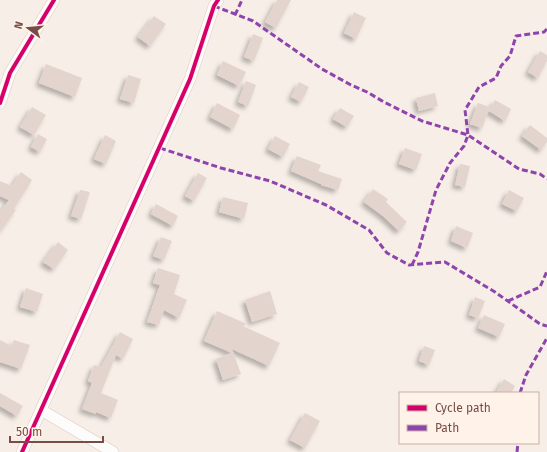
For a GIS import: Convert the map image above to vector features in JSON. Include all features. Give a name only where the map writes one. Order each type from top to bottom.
[{"type":"street","points":[[0,103],[10,73],[54,0]]},
{"type":"street","points":[[22,452],[190,79],[214,6],[218,0]]},
{"type":"street","points":[[41,410],[113,452]]},
{"type":"building","points":[[277,0],[291,0],[276,28],[265,22]]},
{"type":"building","points":[[354,12],[366,18],[356,39],[344,33]]},
{"type":"building","points":[[154,16],[166,24],[150,46],[138,37]]},
{"type":"building","points":[[253,34],[263,38],[254,61],[244,57]]},
{"type":"building","points":[[540,51],[547,55],[547,61],[538,78],[528,72]]},
{"type":"building","points":[[223,61],[246,72],[239,86],[217,75]]},
{"type":"building","points":[[46,64],[82,78],[75,97],[39,83]]},
{"type":"building","points":[[128,75],[141,79],[134,103],[120,99]]},
{"type":"building","points":[[246,81],[256,85],[248,106],[238,102]]},
{"type":"building","points":[[299,82],[309,87],[301,102],[291,97]]},
{"type":"building","points":[[435,93],[438,106],[419,111],[416,98]]},
{"type":"building","points":[[495,100],[511,109],[505,121],[489,111]]},
{"type":"building","points":[[217,103],[240,115],[233,129],[210,117]]},
{"type":"building","points":[[478,103],[490,107],[482,128],[470,124]]},
{"type":"building","points":[[32,107],[46,115],[34,135],[20,127]]},
{"type":"building","points":[[340,108],[354,116],[347,127],[333,119]]},
{"type":"building","points":[[530,125],[547,138],[547,142],[541,150],[522,136]]},
{"type":"building","points":[[38,134],[47,139],[40,152],[31,147]]},
{"type":"building","points":[[105,135],[116,141],[106,164],[94,159]]},
{"type":"building","points":[[275,136],[290,144],[283,157],[268,149]]},
{"type":"building","points":[[405,148],[422,154],[416,170],[399,164]]},
{"type":"building","points":[[297,156],[321,165],[318,171],[342,179],[338,190],[321,185],[291,171]]},
{"type":"building","points":[[460,164],[470,166],[465,187],[455,185]]},
{"type":"building","points":[[21,172],[32,180],[14,209],[16,210],[0,232],[0,212],[9,200],[0,196],[0,181],[12,186]]},
{"type":"building","points":[[198,173],[207,178],[194,201],[185,196]]},
{"type":"building","points":[[373,189],[388,199],[386,202],[407,222],[399,231],[383,216],[364,202]]},
{"type":"building","points":[[80,190],[90,192],[81,219],[71,216]]},
{"type":"building","points":[[509,190],[524,198],[517,211],[502,204]]},
{"type":"building","points":[[223,197],[248,203],[244,219],[219,212]]},
{"type":"building","points":[[156,204],[178,216],[173,226],[151,214]]},
{"type":"building","points":[[456,226],[473,233],[467,248],[451,241]]},
{"type":"building","points":[[161,237],[172,241],[164,260],[153,256]]},
{"type":"building","points":[[58,242],[68,250],[54,269],[43,262]]},
{"type":"building","points":[[158,268],[180,275],[174,294],[187,300],[179,318],[164,310],[159,325],[147,322],[160,285],[153,283]]},
{"type":"building","points":[[26,288],[43,294],[37,312],[20,307]]},
{"type":"building","points":[[270,291],[277,314],[252,322],[245,300]]},
{"type":"building","points":[[475,297],[485,301],[478,318],[469,315]]},
{"type":"building","points":[[217,311],[247,324],[243,326],[280,343],[269,366],[232,349],[241,374],[223,380],[216,359],[232,353],[204,341]]},
{"type":"building","points":[[484,315],[505,324],[499,337],[478,328]]},
{"type":"building","points":[[120,332],[133,339],[123,359],[116,355],[101,393],[118,400],[111,418],[96,412],[96,414],[82,409],[92,383],[88,381],[94,365],[101,367]]},
{"type":"building","points":[[0,340],[12,346],[14,340],[30,345],[21,369],[0,362]]},
{"type":"building","points":[[424,346],[435,350],[429,365],[419,361]]},
{"type":"building","points":[[504,379],[515,386],[512,392],[497,392]]},
{"type":"building","points":[[0,393],[23,406],[17,416],[0,406]]},
{"type":"building","points":[[305,413],[320,421],[305,448],[290,440]]},
{"type":"marked path","points":[[235,15],[242,0]]},
{"type":"marked path","points":[[214,6],[253,21],[322,69],[351,85],[422,121],[468,135],[519,169],[540,174],[547,179]]},
{"type":"marked path","points":[[412,265],[418,252],[436,190],[450,163],[464,146],[468,135],[465,110],[479,87],[496,78],[501,66],[510,56],[516,36],[544,32],[547,29]]},
{"type":"marked path","points":[[160,148],[221,168],[270,181],[326,205],[369,230],[387,253],[409,265],[445,262],[495,292],[540,324],[547,326]]},
{"type":"marked path","points":[[508,301],[540,287],[547,271]]},
{"type":"marked path","points":[[520,392],[526,375],[547,338]]},
{"type":"marked path","points":[[517,452],[518,444]]},
{"type":"cycle path","points":[[0,103],[10,73],[54,0]]},
{"type":"cycle path","points":[[22,452],[190,79],[214,6],[218,0]]}]
